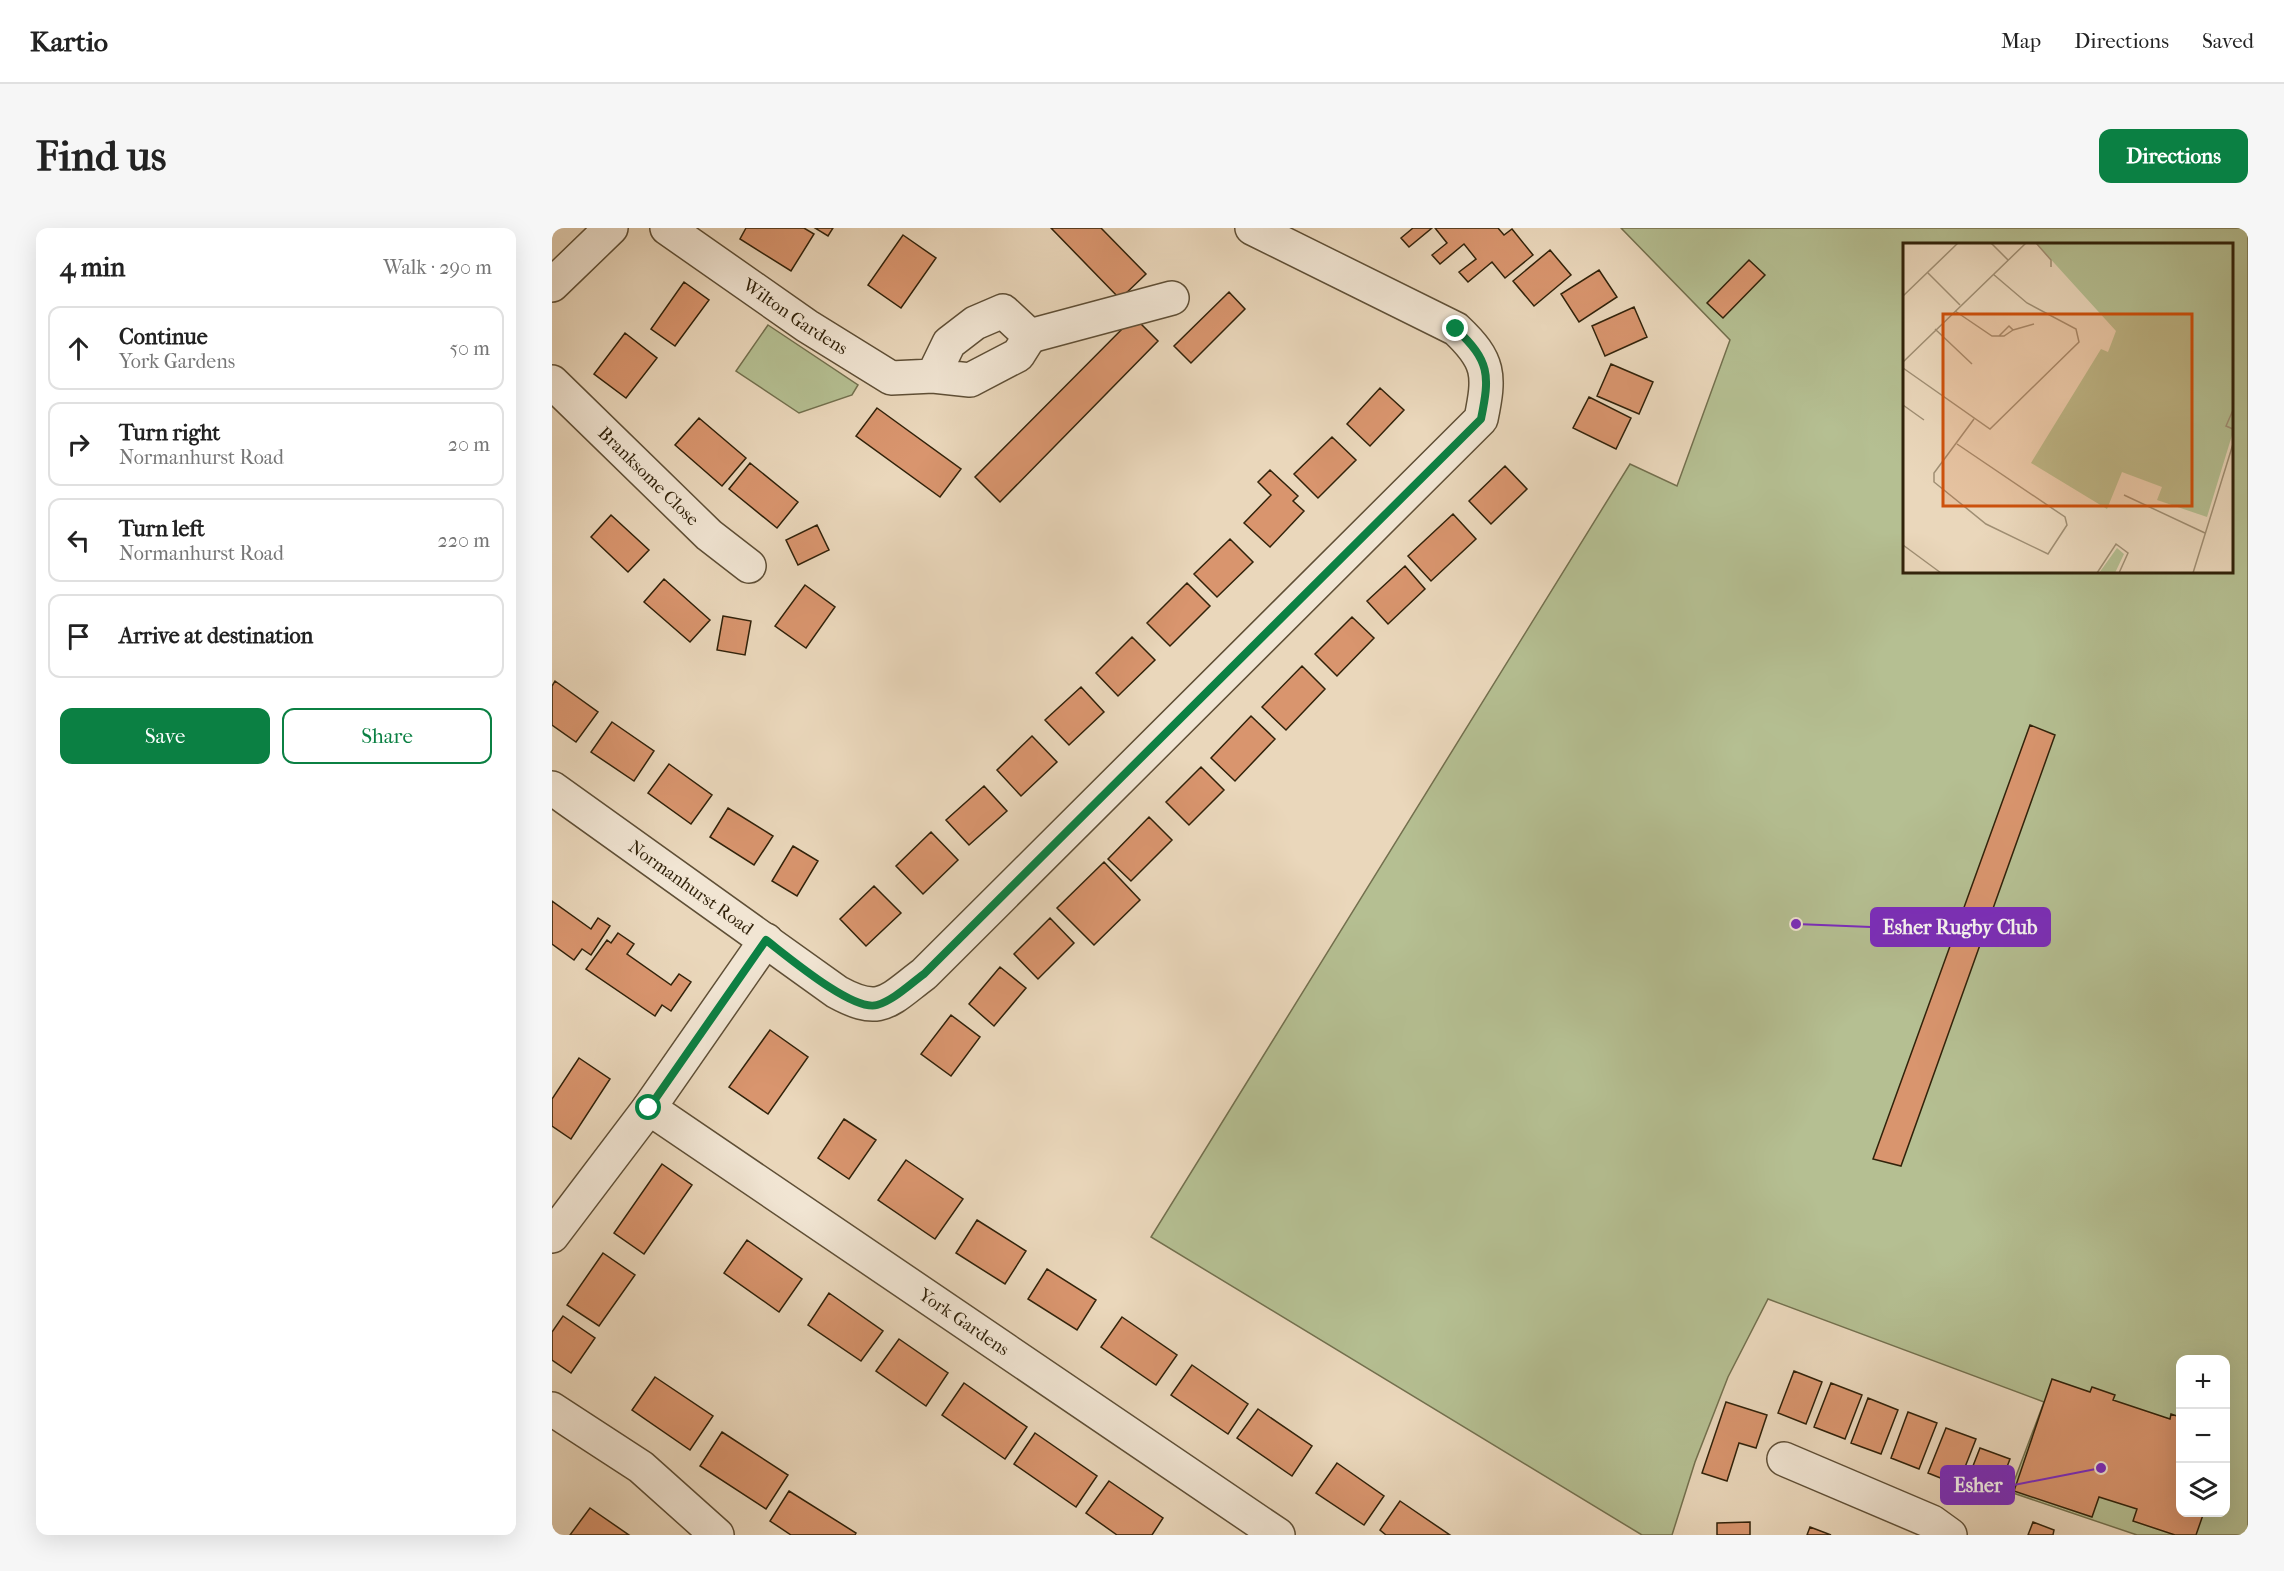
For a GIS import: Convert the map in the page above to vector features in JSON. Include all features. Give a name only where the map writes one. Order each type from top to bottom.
[{"type":"street","points":[[552,285],[611,228]]},
{"type":"street","name":"Wilton Gardens","points":[[667,228],[807,326],[891,378],[933,376],[970,380],[1018,355],[1029,336]]},
{"type":"street","name":"Normanhurst Road","points":[[552,788],[837,992],[856,1003],[876,1006],[893,997],[933,966],[1481,419],[1487,390],[1485,368],[1474,346],[1456,329],[1252,228]]},
{"type":"street","points":[[933,376],[949,343],[975,323],[1003,311],[1029,336],[1172,298]]},
{"type":"street","name":"Branksome Close","points":[[552,382],[709,535],[749,566]]},
{"type":"street","points":[[552,1236],[649,1108],[766,940]]},
{"type":"street","name":"York Gardens","points":[[649,1108],[1278,1535]]},
{"type":"street","points":[[552,1409],[641,1467],[717,1535]]},
{"type":"street","points":[[1784,1459],[1932,1522],[1950,1535]]},
{"type":"green space","points":[[1621,228],[2248,228],[2248,1535],[2137,1535],[2010,1492],[2044,1402],[1768,1299],[1728,1377],[1695,1462],[1672,1535],[1642,1535],[1151,1237],[1630,464],[1677,486],[1730,340]]},
{"type":"green space","points":[[768,325],[858,385],[852,395],[799,413],[736,371]]},
{"type":"building","points":[[746,228],[804,228],[814,234],[791,271],[740,239]]},
{"type":"building","points":[[815,228],[833,228],[828,236]]},
{"type":"building","points":[[1051,228],[1101,228],[1146,274],[1120,299]]},
{"type":"building","points":[[1413,228],[1432,228],[1409,247],[1401,238]]},
{"type":"building","points":[[1435,228],[1498,228],[1504,235],[1512,229],[1533,255],[1505,278],[1492,262],[1468,282],[1459,272],[1476,259],[1464,244],[1440,264],[1432,255],[1447,243]]},
{"type":"building","points":[[903,235],[936,258],[901,308],[868,285]]},
{"type":"building","points":[[1550,250],[1571,275],[1534,306],[1513,281]]},
{"type":"building","points":[[1749,260],[1765,275],[1723,318],[1707,303]]},
{"type":"building","points":[[1599,270],[1617,297],[1579,322],[1561,294]]},
{"type":"building","points":[[684,282],[709,300],[675,346],[651,329]]},
{"type":"building","points":[[1229,292],[1245,309],[1191,363],[1174,346]]},
{"type":"building","points":[[1634,307],[1647,337],[1605,356],[1592,326]]},
{"type":"building","points":[[1134,317],[1158,341],[1000,502],[975,477]]},
{"type":"building","points":[[625,333],[657,358],[626,398],[594,374]]},
{"type":"building","points":[[1611,364],[1653,382],[1639,414],[1597,396]]},
{"type":"building","points":[[1380,388],[1404,410],[1370,446],[1347,424]]},
{"type":"building","points":[[1589,397],[1631,418],[1616,449],[1573,428]]},
{"type":"building","points":[[877,408],[961,469],[940,497],[856,436]]},
{"type":"building","points":[[699,418],[746,458],[722,486],[675,445]]},
{"type":"building","points":[[1332,437],[1356,460],[1318,498],[1294,474]]},
{"type":"building","points":[[750,463],[798,502],[777,528],[729,489]]},
{"type":"building","points":[[1505,466],[1527,489],[1491,524],[1469,501]]},
{"type":"building","points":[[1270,470],[1298,496],[1293,501],[1304,511],[1270,547],[1244,523],[1271,495],[1258,482]]},
{"type":"building","points":[[1453,514],[1476,539],[1431,581],[1408,556]]},
{"type":"building","points":[[611,515],[649,550],[628,572],[591,537]]},
{"type":"building","points":[[817,525],[829,550],[798,565],[786,540]]},
{"type":"building","points":[[1230,539],[1253,562],[1217,597],[1194,574]]},
{"type":"building","points":[[1405,566],[1425,589],[1388,624],[1367,601]]},
{"type":"building","points":[[664,579],[710,620],[690,642],[644,602]]},
{"type":"building","points":[[1187,583],[1210,606],[1170,646],[1147,623]]},
{"type":"building","points":[[805,585],[835,607],[806,648],[775,626]]},
{"type":"building","points":[[723,616],[751,621],[745,655],[717,650]]},
{"type":"building","points":[[1352,617],[1374,638],[1337,676],[1315,654]]},
{"type":"building","points":[[1132,637],[1155,660],[1118,696],[1096,673]]},
{"type":"building","points":[[1302,666],[1325,689],[1286,730],[1262,707]]},
{"type":"building","points":[[555,681],[598,712],[576,742],[552,725],[552,686]]},
{"type":"building","points":[[1081,687],[1104,712],[1069,745],[1045,720]]},
{"type":"building","points":[[1251,716],[1275,739],[1235,781],[1211,758]]},
{"type":"building","points":[[612,722],[654,751],[634,781],[591,752]]},
{"type":"building","points":[[2030,725],[2055,735],[1901,1166],[1873,1159]]},
{"type":"building","points":[[1032,736],[1057,762],[1021,796],[997,770]]},
{"type":"building","points":[[669,764],[712,795],[691,824],[648,793]]},
{"type":"building","points":[[1201,767],[1224,790],[1189,825],[1166,802]]},
{"type":"building","points":[[984,786],[1007,811],[969,845],[946,820]]},
{"type":"building","points":[[728,808],[773,836],[754,865],[710,837]]},
{"type":"building","points":[[1149,817],[1172,840],[1131,881],[1108,859]]},
{"type":"building","points":[[931,832],[958,860],[923,894],[896,866]]},
{"type":"building","points":[[793,846],[818,861],[797,896],[772,881]]},
{"type":"building","points":[[1104,862],[1140,900],[1094,945],[1057,908]]},
{"type":"building","points":[[874,886],[901,913],[866,946],[840,919]]},
{"type":"building","points":[[552,901],[591,929],[598,918],[610,926],[591,955],[582,949],[574,960],[552,944]]},
{"type":"building","points":[[1050,918],[1074,943],[1038,979],[1014,954]]},
{"type":"building","points":[[618,933],[634,944],[627,954],[671,985],[679,974],[691,982],[671,1011],[662,1005],[655,1016],[586,969],[607,940],[611,943]]},
{"type":"building","points":[[1000,967],[1026,988],[994,1026],[969,1004]]},
{"type":"building","points":[[951,1015],[980,1037],[951,1076],[921,1054]]},
{"type":"building","points":[[770,1030],[808,1057],[768,1114],[729,1087]]},
{"type":"building","points":[[579,1058],[610,1079],[571,1139],[552,1126],[552,1099]]},
{"type":"building","points":[[844,1119],[876,1140],[849,1179],[818,1158]]},
{"type":"building","points":[[906,1160],[963,1199],[935,1239],[878,1200]]},
{"type":"building","points":[[662,1164],[692,1185],[644,1254],[614,1233]]},
{"type":"building","points":[[977,1220],[1026,1251],[1005,1284],[956,1253]]},
{"type":"building","points":[[747,1240],[802,1279],[779,1312],[724,1273]]},
{"type":"building","points":[[603,1253],[635,1275],[599,1326],[567,1305]]},
{"type":"building","points":[[1047,1269],[1096,1300],[1077,1330],[1028,1299]]},
{"type":"building","points":[[829,1293],[883,1331],[861,1361],[808,1325]]},
{"type":"building","points":[[563,1316],[595,1338],[571,1373],[552,1360],[552,1332]]},
{"type":"building","points":[[1122,1317],[1177,1355],[1156,1385],[1101,1347]]},
{"type":"building","points":[[899,1339],[948,1373],[926,1406],[876,1371]]},
{"type":"building","points":[[1192,1365],[1248,1404],[1228,1434],[1171,1395]]},
{"type":"building","points":[[1794,1371],[1822,1382],[1806,1424],[1778,1413]]},
{"type":"building","points":[[655,1377],[713,1416],[690,1450],[632,1410]]},
{"type":"building","points":[[2052,1379],[2090,1392],[2092,1387],[2115,1395],[2113,1400],[2170,1419],[2171,1414],[2176,1416],[2176,1517],[2202,1517],[2196,1535],[2175,1535],[2133,1521],[2137,1509],[2099,1497],[2092,1517],[2014,1491]]},
{"type":"building","points":[[964,1383],[1027,1427],[1005,1459],[942,1415]]},
{"type":"building","points":[[1831,1383],[1862,1395],[1845,1439],[1814,1427]]},
{"type":"building","points":[[1868,1398],[1898,1410],[1881,1454],[1851,1443]]},
{"type":"building","points":[[1726,1402],[1767,1415],[1756,1448],[1739,1443],[1727,1481],[1702,1473]]},
{"type":"building","points":[[1258,1409],[1312,1446],[1292,1476],[1237,1438]]},
{"type":"building","points":[[1908,1412],[1937,1423],[1919,1469],[1891,1458]]},
{"type":"building","points":[[1946,1428],[1976,1439],[1958,1485],[1928,1473]]},
{"type":"building","points":[[722,1432],[788,1475],[766,1509],[700,1466]]},
{"type":"building","points":[[1035,1433],[1097,1476],[1076,1507],[1014,1464]]},
{"type":"building","points":[[1980,1448],[2010,1459],[1994,1501],[1964,1489]]},
{"type":"building","points":[[1337,1463],[1384,1496],[1364,1525],[1316,1493]]},
{"type":"building","points":[[1109,1481],[1163,1518],[1152,1535],[1117,1535],[1086,1513]]},
{"type":"building","points":[[789,1491],[856,1533],[855,1535],[791,1535],[770,1521]]},
{"type":"building","points":[[1400,1501],[1450,1535],[1386,1535],[1380,1530]]},
{"type":"building","points":[[590,1508],[629,1535],[570,1535]]},
{"type":"building","points":[[1750,1522],[1750,1535],[1717,1535],[1717,1523]]},
{"type":"building","points":[[2033,1522],[2054,1530],[2053,1535],[2028,1535]]},
{"type":"building","points":[[1810,1527],[1831,1535],[1807,1535]]},
{"type":"place","name":"Esher Rugby Club","points":[[1796,924]]},
{"type":"place","name":"Esher","points":[[2101,1468]]},
{"type":"route","points":[[649,1108],[766,940],[837,992],[856,1003],[876,1006],[893,997],[924,974],[1481,419],[1487,390],[1485,368],[1474,346],[1456,329]]}]
